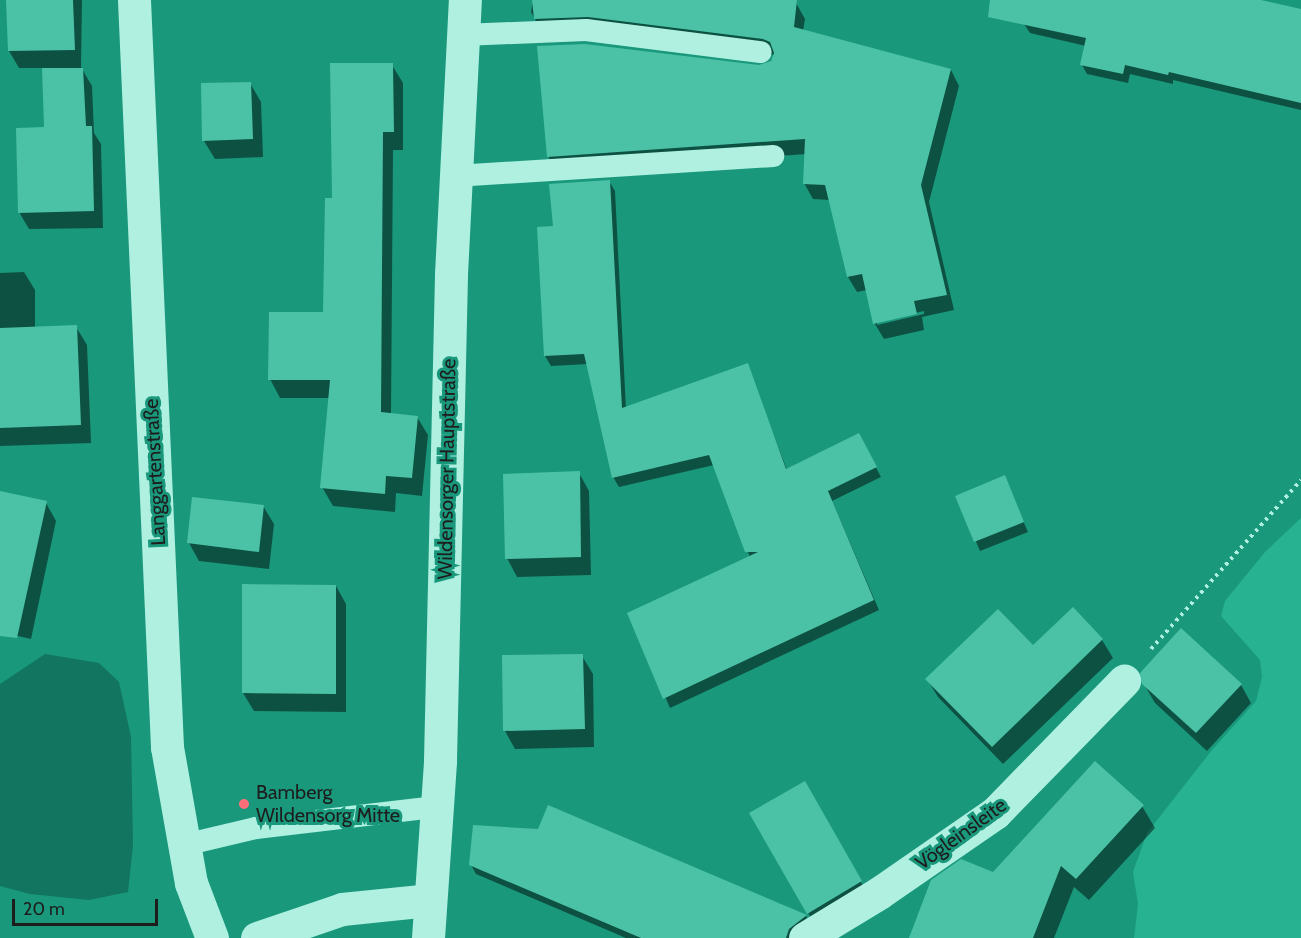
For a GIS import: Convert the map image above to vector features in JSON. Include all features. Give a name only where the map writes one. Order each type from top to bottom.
[{"type":"street","name":"Langgartenstraße","points":[[134,0],[167,747],[190,883],[212,938]]},
{"type":"street","name":"Wildensorger Hauptstraße","points":[[428,938],[436,807],[456,176],[465,0]]},
{"type":"street","name":"Vögleinsleite","points":[[805,938],[879,893],[995,813],[1124,681]]},
{"type":"street","points":[[257,938],[342,909],[429,900]]},
{"type":"lane","points":[[463,35],[586,30],[761,52]]},
{"type":"lane","points":[[456,176],[773,156]]},
{"type":"lane","points":[[184,845],[256,828],[436,807]]},
{"type":"path","points":[[1124,681],[1301,480]]},
{"type":"green space","points":[[1301,518],[1301,938],[1134,938],[1138,904],[1133,872],[1147,833],[1212,750],[1256,701],[1262,677],[1260,660],[1221,616],[1225,601],[1265,552]]},
{"type":"water","points":[[45,654],[99,663],[119,682],[131,737],[133,845],[128,892],[89,900],[30,894],[0,886],[0,684]]},
{"type":"building","points":[[6,0],[73,0],[75,50],[8,51]]},
{"type":"building","points":[[532,0],[797,0],[794,27],[951,69],[921,185],[947,295],[914,301],[917,314],[873,324],[862,274],[847,277],[825,185],[803,184],[805,139],[547,157],[537,46],[585,44],[759,65],[771,61],[774,53],[770,42],[763,39],[588,17],[534,19]]},
{"type":"building","points":[[990,0],[1261,0],[1301,9],[1301,103],[1169,72],[1168,75],[1125,65],[1123,74],[1080,65],[1086,38],[988,17]]},
{"type":"building","points":[[330,63],[393,63],[394,132],[383,132],[381,412],[418,416],[412,478],[386,476],[385,494],[320,488],[330,380],[268,380],[269,312],[323,312],[325,198],[332,198]]},
{"type":"building","points":[[42,68],[83,68],[86,126],[92,126],[94,211],[18,213],[16,128],[44,127]]},
{"type":"building","points":[[251,82],[253,139],[202,141],[201,83]]},
{"type":"building","points":[[610,180],[622,408],[748,363],[786,469],[859,433],[877,467],[828,491],[874,600],[663,699],[627,613],[758,552],[745,552],[709,455],[612,478],[584,354],[544,356],[537,227],[553,226],[549,184]]},
{"type":"building","points":[[77,325],[81,425],[0,428],[0,328]]},
{"type":"building","points":[[580,471],[581,557],[505,559],[503,474]]},
{"type":"building","points":[[1005,475],[1024,522],[974,542],[955,496]]},
{"type":"building","points":[[0,491],[47,501],[17,638],[0,636]]},
{"type":"building","points":[[192,497],[264,505],[259,552],[187,543]]},
{"type":"building","points":[[242,584],[336,585],[336,694],[242,693]]},
{"type":"building","points":[[1073,607],[1103,639],[992,747],[925,679],[998,609],[1033,645]]},
{"type":"building","points":[[1181,628],[1242,684],[1196,733],[1142,684],[1140,673]]},
{"type":"building","points":[[583,654],[585,729],[503,731],[502,655]]},
{"type":"building","points":[[1095,761],[1144,805],[1076,879],[1061,866],[1033,938],[909,938],[931,880],[961,859],[993,872]]},
{"type":"building","points":[[805,781],[862,881],[807,914],[749,813]]},
{"type":"building","points":[[548,805],[807,915],[789,929],[786,938],[641,938],[469,865],[473,825],[538,829]]},
{"type":"place","name":"Bamberg Wildensorg Mitte","points":[[244,804]]}]
